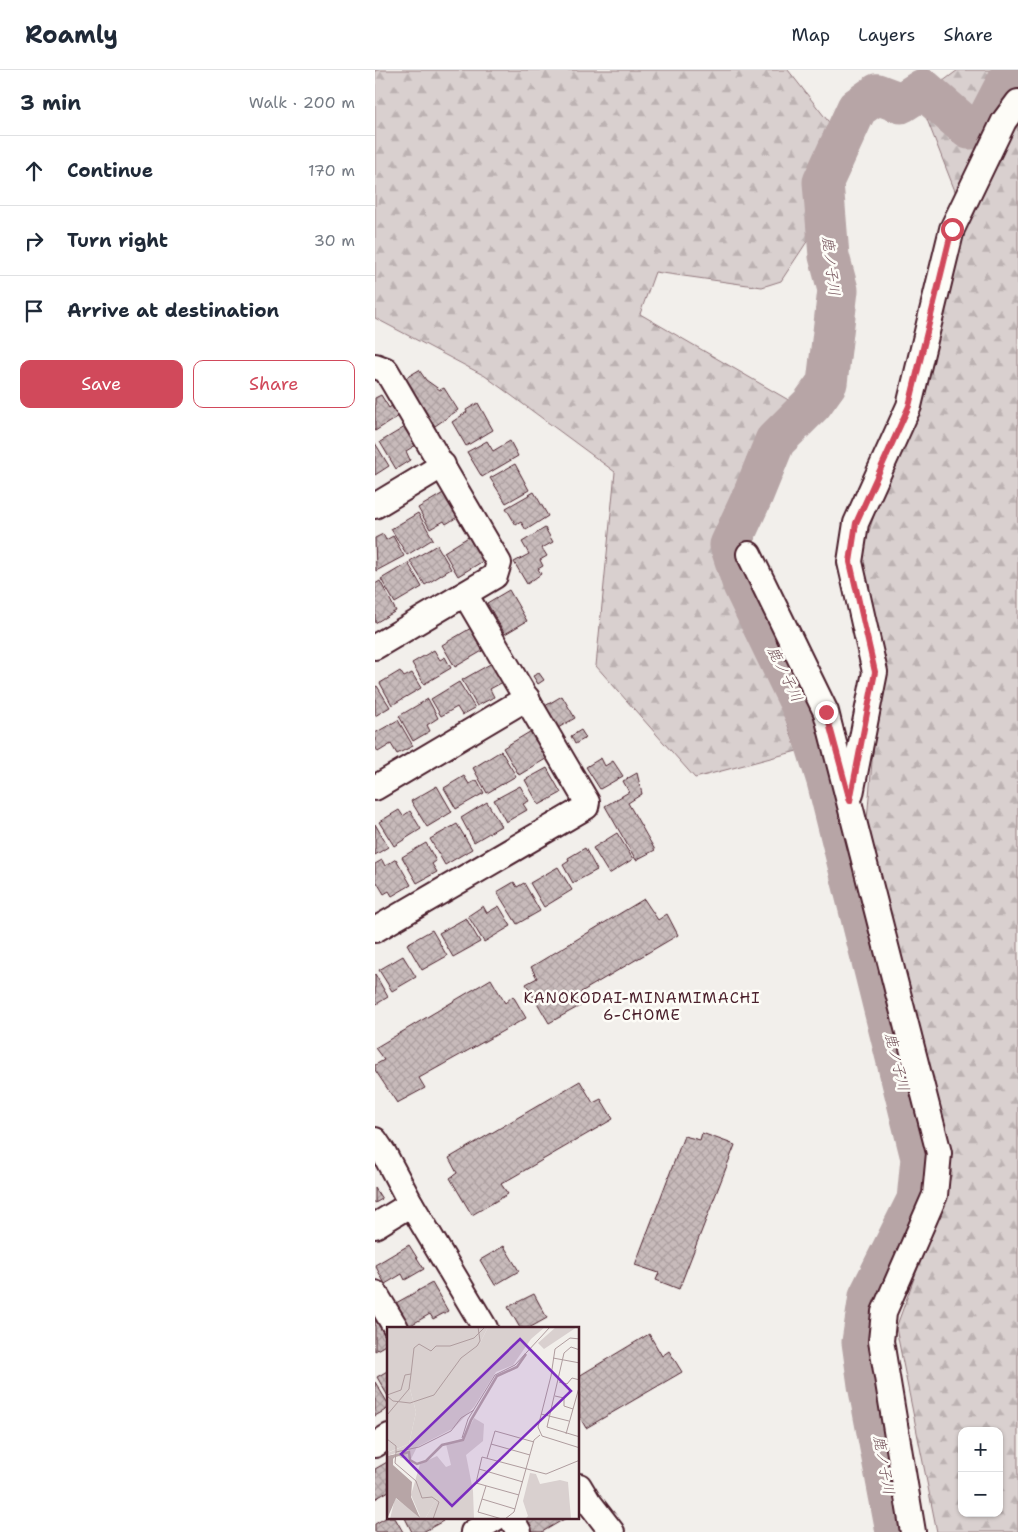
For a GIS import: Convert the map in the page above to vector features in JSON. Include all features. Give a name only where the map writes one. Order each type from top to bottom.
[{"type":"street","points":[[850,801],[875,672],[850,562],[856,523],[909,406],[952,229],[1004,121],[1018,102]]},
{"type":"street","points":[[375,366],[386,370],[499,563],[495,576],[375,647]]},
{"type":"street","points":[[375,506],[443,466]]},
{"type":"street","points":[[749,554],[826,712],[939,1153],[935,1195],[884,1312],[881,1341],[913,1532]]},
{"type":"street","points":[[375,930],[585,807],[587,802],[465,594]]},
{"type":"street","points":[[375,788],[527,698]]},
{"type":"street","points":[[375,1140],[484,1327]]},
{"type":"street","points":[[375,1226],[411,1204]]},
{"type":"street","points":[[375,1293],[395,1327]]},
{"type":"street","points":[[375,1445],[387,1437]]},
{"type":"street","points":[[580,1488],[612,1532]]},
{"type":"street","points":[[473,1532],[493,1520]]},
{"type":"street","points":[[512,1520],[519,1532]]},
{"type":"green space","points":[[375,70],[788,70],[835,130],[812,234],[781,281],[762,287],[655,272],[640,314],[804,409],[730,562],[797,751],[695,778],[596,666],[615,472],[485,376],[375,318]]},
{"type":"green space","points":[[958,70],[1018,70],[1018,1532],[937,1532],[896,1328],[952,1174],[867,820],[881,658],[859,565],[964,214],[919,99]]},
{"type":"building","points":[[419,370],[426,380],[440,390],[444,388],[458,410],[435,426],[404,379]]},
{"type":"building","points":[[381,395],[389,408],[393,405],[399,416],[375,431],[375,398]]},
{"type":"building","points":[[478,403],[493,430],[466,446],[452,422]]},
{"type":"building","points":[[405,427],[416,445],[406,451],[410,460],[396,469],[380,442]]},
{"type":"building","points":[[487,441],[493,451],[510,441],[518,456],[482,477],[467,452]]},
{"type":"building","points":[[375,443],[389,466],[375,475]]},
{"type":"building","points":[[515,464],[529,490],[506,503],[490,478]]},
{"type":"building","points":[[445,492],[459,516],[446,524],[444,521],[430,529],[418,508]]},
{"type":"building","points":[[534,492],[548,516],[526,530],[521,522],[516,525],[506,508]]},
{"type":"building","points":[[418,513],[433,539],[407,555],[391,529]]},
{"type":"building","points":[[545,528],[553,542],[542,548],[547,556],[540,560],[543,566],[538,569],[541,574],[527,584],[514,562],[529,554],[522,542]]},
{"type":"building","points":[[383,534],[386,540],[393,536],[404,556],[376,571],[375,538]]},
{"type":"building","points":[[470,536],[485,560],[458,576],[444,552]]},
{"type":"building","points":[[437,545],[451,569],[425,585],[410,561]]},
{"type":"building","points":[[408,563],[422,587],[395,603],[381,579]]},
{"type":"building","points":[[380,581],[396,611],[375,623],[375,584]]},
{"type":"building","points":[[509,590],[527,621],[505,634],[487,603]]},
{"type":"building","points":[[471,628],[484,650],[455,667],[442,645]]},
{"type":"building","points":[[434,650],[440,660],[445,657],[451,668],[424,684],[412,663]]},
{"type":"building","points":[[492,663],[503,682],[490,689],[494,697],[477,706],[462,680]]},
{"type":"building","points":[[400,671],[404,677],[412,673],[421,688],[392,705],[380,683]]},
{"type":"building","points":[[539,673],[544,680],[538,684],[533,676]]},
{"type":"building","points":[[459,682],[475,708],[462,715],[457,707],[441,716],[431,699]]},
{"type":"building","points":[[377,686],[390,707],[375,716],[375,687]]},
{"type":"building","points":[[562,696],[575,718],[558,728],[545,706]]},
{"type":"building","points":[[428,699],[438,718],[427,725],[430,731],[413,741],[399,716]]},
{"type":"building","points":[[398,720],[413,746],[397,754],[391,744],[378,752],[375,746],[375,733]]},
{"type":"building","points":[[533,730],[549,757],[519,775],[503,748]]},
{"type":"building","points":[[581,730],[586,738],[575,744],[571,736]]},
{"type":"building","points":[[501,751],[516,776],[487,793],[473,768]]},
{"type":"building","points":[[601,758],[605,766],[613,761],[623,776],[600,789],[586,767]]},
{"type":"building","points":[[547,768],[561,793],[539,805],[525,780]]},
{"type":"building","points":[[637,773],[642,794],[628,803],[655,850],[636,860],[605,806],[629,792],[623,781]]},
{"type":"building","points":[[464,776],[469,784],[477,780],[484,793],[456,809],[444,788]]},
{"type":"building","points":[[437,786],[452,812],[427,827],[411,801]]},
{"type":"building","points":[[520,786],[529,801],[523,804],[527,810],[506,822],[494,800]]},
{"type":"building","points":[[487,802],[501,826],[474,842],[461,818]]},
{"type":"building","points":[[399,810],[403,816],[410,811],[421,829],[394,846],[379,822]]},
{"type":"building","points":[[375,824],[388,847],[375,855]]},
{"type":"building","points":[[457,824],[472,849],[445,865],[430,839]]},
{"type":"building","points":[[617,833],[633,859],[609,874],[593,848]]},
{"type":"building","points":[[426,843],[436,861],[432,864],[437,872],[417,883],[402,857]]},
{"type":"building","points":[[585,848],[597,870],[573,883],[563,865],[569,861],[568,858]]},
{"type":"building","points":[[396,859],[411,885],[392,896],[389,891],[384,894],[375,879],[375,864],[382,860],[385,866]]},
{"type":"building","points":[[558,867],[572,890],[544,907],[530,883]]},
{"type":"building","points":[[514,882],[517,887],[524,883],[540,911],[517,924],[497,892]]},
{"type":"building","points":[[644,899],[658,920],[667,914],[678,935],[581,992],[587,1002],[549,1023],[526,984],[537,978],[531,967]]},
{"type":"building","points":[[483,906],[487,913],[499,906],[511,926],[484,942],[468,916]]},
{"type":"building","points":[[466,918],[480,942],[453,957],[439,933]]},
{"type":"building","points":[[432,930],[447,956],[422,970],[407,944]]},
{"type":"building","points":[[403,956],[416,977],[392,991],[379,970]]},
{"type":"building","points":[[375,974],[388,997],[375,1005]]},
{"type":"building","points":[[491,979],[505,1003],[513,996],[526,1018],[419,1078],[425,1088],[397,1103],[375,1070],[375,1065],[384,1060],[375,1048]]},
{"type":"building","points":[[580,1081],[593,1103],[601,1099],[613,1119],[501,1184],[508,1194],[472,1215],[450,1178],[457,1173],[449,1158]]},
{"type":"building","points":[[702,1133],[735,1145],[679,1289],[656,1280],[659,1273],[635,1265],[684,1136],[700,1140]]},
{"type":"building","points":[[375,1188],[382,1199],[375,1203]]},
{"type":"building","points":[[409,1245],[424,1269],[405,1280],[402,1274],[385,1284],[375,1265]]},
{"type":"building","points":[[504,1246],[519,1271],[495,1285],[480,1260]]},
{"type":"building","points":[[432,1283],[448,1311],[433,1319],[430,1314],[409,1326],[396,1303]]},
{"type":"building","points":[[534,1294],[547,1318],[531,1327],[519,1327],[508,1307]]},
{"type":"building","points":[[378,1319],[387,1335],[387,1344],[375,1351],[375,1321]]},
{"type":"building","points":[[649,1334],[662,1356],[669,1351],[682,1372],[586,1428],[580,1418],[580,1375]]},
{"type":"building","points":[[387,1371],[387,1394],[377,1377]]},
{"type":"building","points":[[375,1382],[387,1402],[387,1409],[375,1416]]},
{"type":"building","points":[[387,1462],[387,1492],[375,1499],[375,1469]]},
{"type":"building","points":[[387,1517],[387,1520],[396,1520],[403,1532],[375,1532],[375,1524]]},
{"type":"building","points":[[406,1520],[443,1521],[423,1532],[412,1532]]},
{"type":"building","points":[[525,1520],[563,1520],[542,1532],[532,1532]]},
{"type":"waterway","name":"鹿ノ子川","points":[[896,1532],[868,1385],[862,1342],[869,1296],[917,1200],[921,1158],[827,781],[808,720],[743,585],[730,545],[775,441],[812,404],[827,383],[838,290],[829,256],[823,182],[857,108],[877,94],[901,103],[923,89],[969,129],[983,128],[1013,70]]},
{"type":"district","name":"KANOKODAI-MINAMIMACHI 6-CHOME","points":[[642,1006]]},
{"type":"route","points":[[826,712],[850,801],[875,672],[850,562],[856,523],[909,406],[952,229]]}]
